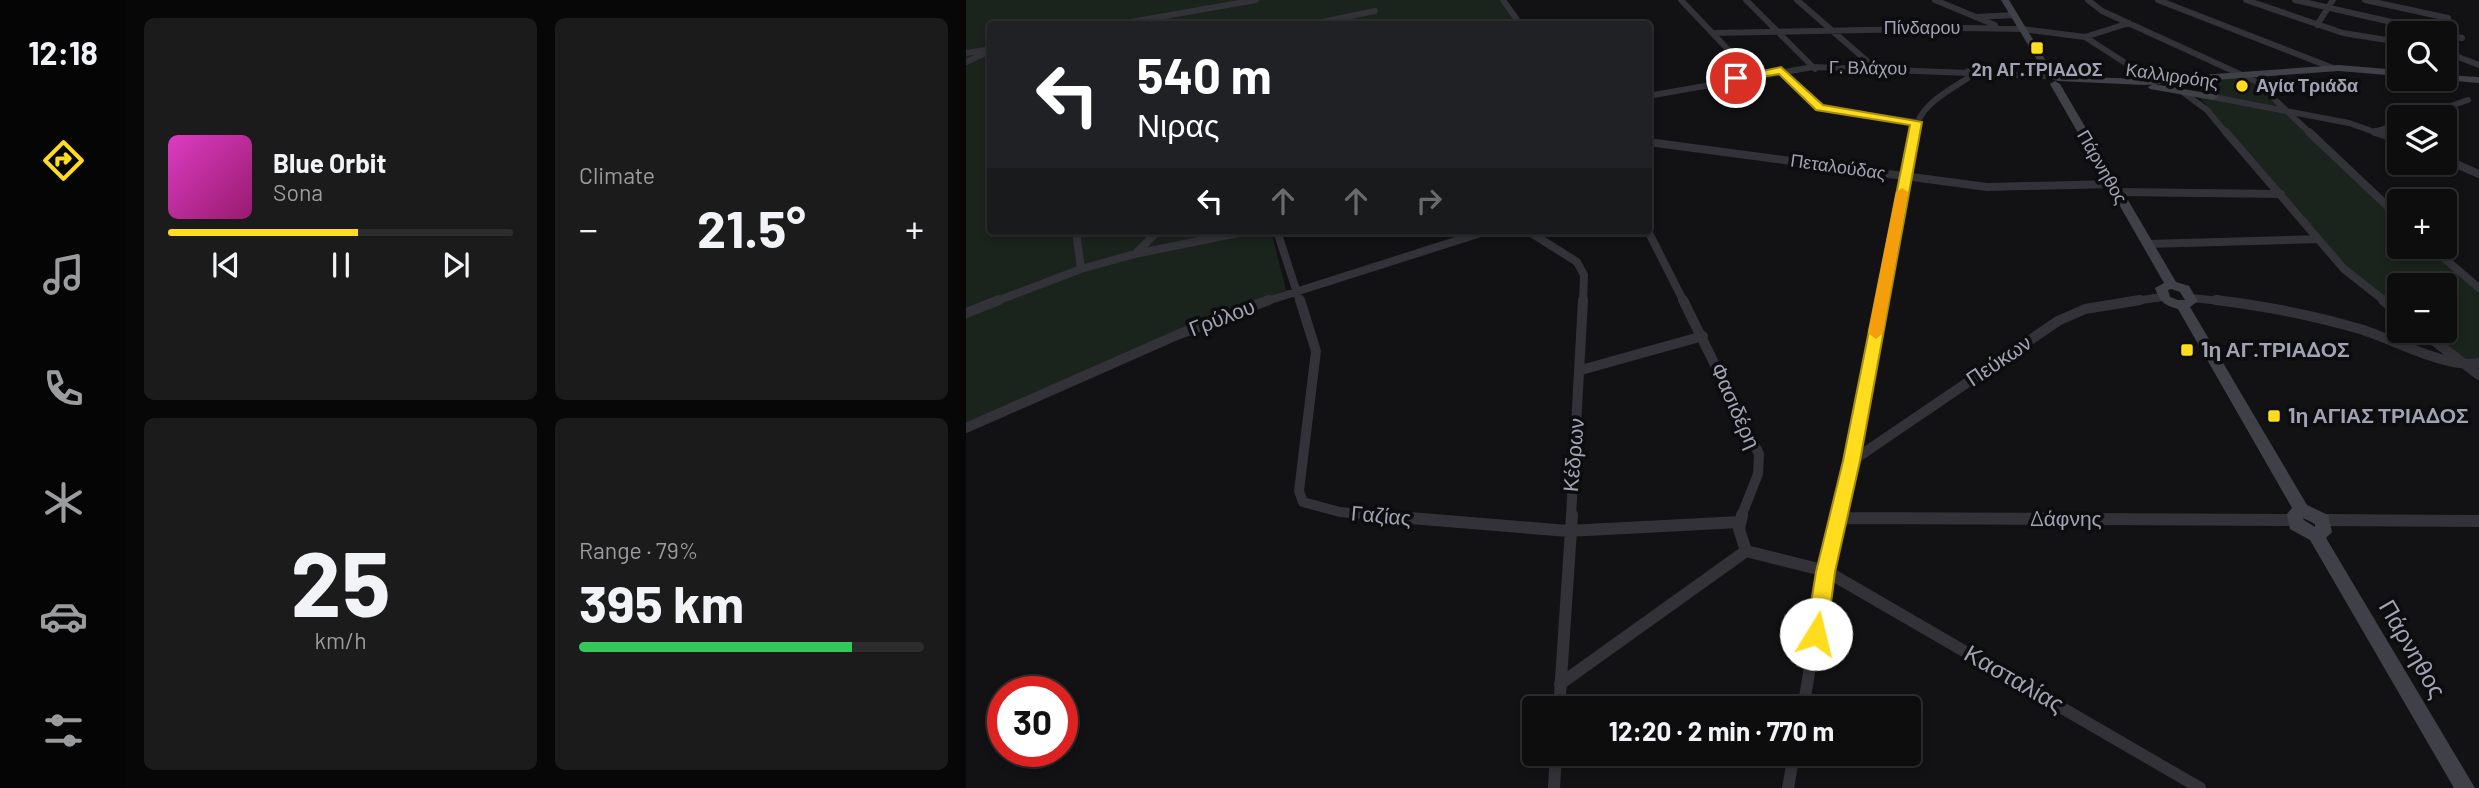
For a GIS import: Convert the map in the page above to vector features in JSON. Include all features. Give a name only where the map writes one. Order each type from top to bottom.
[{"type":"street","points":[[1136,21],[1256,0]]},
{"type":"street","points":[[1503,0],[1518,21]]},
{"type":"street","points":[[1681,0],[1754,76]]},
{"type":"street","points":[[1746,0],[1815,69]]},
{"type":"street","points":[[1797,0],[1875,68]]},
{"type":"street","points":[[1935,0],[2002,29]]},
{"type":"street","name":"Πάρνηθος","points":[[2005,0],[2171,285]]},
{"type":"street","points":[[2088,0],[2098,9],[2244,74],[2387,206]]},
{"type":"street","points":[[2158,0],[2333,68]]},
{"type":"street","points":[[2246,0],[2349,34],[2387,40]]},
{"type":"street","points":[[2295,0],[2387,21]]},
{"type":"street","points":[[2317,24],[2333,0]]},
{"type":"street","points":[[2365,0],[2448,19]]},
{"type":"street","points":[[1348,21],[1375,11]]},
{"type":"street","points":[[1967,28],[1968,20],[1973,18],[2014,15]]},
{"type":"street","name":"Πίνδαρου","points":[[1712,33],[1967,28],[2022,29],[2085,37],[2129,23]]},
{"type":"street","points":[[2085,37],[2155,82]]},
{"type":"street","points":[[2457,37],[2462,38]]},
{"type":"street","points":[[966,53],[987,50]]},
{"type":"street","points":[[966,62],[987,52]]},
{"type":"street","points":[[2457,57],[2479,65]]},
{"type":"street","name":"Γ. Βλάχου","points":[[1652,97],[1754,76],[1815,69],[1875,68],[2052,79]]},
{"type":"street","points":[[2052,79],[2155,82],[2333,68],[2387,72]]},
{"type":"street","name":"Γ. Βλάχου","points":[[1815,69],[1968,73]]},
{"type":"street","points":[[1783,72],[1820,108],[1916,122]]},
{"type":"street","points":[[1805,696],[1826,572],[1852,461],[1916,122],[1931,102],[1968,73]]},
{"type":"street","points":[[2202,77],[2214,97]]},
{"type":"street","name":"Καλλιρρόης","points":[[2052,79],[2144,86],[2214,97],[2387,135]]},
{"type":"street","points":[[2457,79],[2479,80]]},
{"type":"street","points":[[2185,93],[2207,110],[2344,269],[2387,303]]},
{"type":"street","points":[[2453,105],[2468,100]]},
{"type":"street","points":[[2377,131],[2387,128]]},
{"type":"street","name":"Πεταλούδας","points":[[1652,143],[1987,187],[2281,194]]},
{"type":"street","points":[[2457,164],[2479,174]]},
{"type":"street","points":[[2468,169],[2479,166]]},
{"type":"street","points":[[1077,235],[1081,269]]},
{"type":"street","points":[[1135,254],[1154,235]]},
{"type":"street","points":[[966,313],[1081,269],[1135,254],[1228,235]]},
{"type":"street","name":"Γαζίας","points":[[1278,235],[1294,291],[1316,351],[1298,491],[1303,502],[1340,512],[1568,531],[1740,522]]},
{"type":"street","name":"Γρύλου","points":[[966,428],[1177,335],[1294,291],[1474,235]]},
{"type":"street","name":"Κέδρων","points":[[1535,235],[1577,261],[1583,269],[1581,370],[1568,531],[1560,696]]},
{"type":"street","name":"Φασιδέρη","points":[[1650,235],[1754,440],[1760,462],[1740,522]]},
{"type":"street","points":[[2148,244],[2318,239]]},
{"type":"street","points":[[2445,259],[2479,288]]},
{"type":"street","points":[[2479,362],[2467,366],[2290,310],[2187,301],[2162,297],[2161,288],[2171,285],[2185,289],[2187,301],[2298,515],[2303,530],[2319,527],[2479,521]]},
{"type":"street","name":"Πεύκων","points":[[1852,461],[2058,321],[2085,309],[2162,297]]},
{"type":"street","points":[[1581,370],[1703,336]]},
{"type":"street","points":[[2410,346],[2413,343]]},
{"type":"street","points":[[2437,343],[2479,375]]},
{"type":"street","name":"Δάφνης","points":[[1839,519],[2298,515]]},
{"type":"street","points":[[1740,522],[1738,536],[1746,551],[1826,572]]},
{"type":"street","name":"Πάρνηθος","points":[[2319,527],[2465,788]]},
{"type":"street","points":[[1560,684],[1746,551]]},
{"type":"street","name":"Κασταλίας","points":[[1826,572],[2200,788]]},
{"type":"street","points":[[1554,788],[1555,766]]},
{"type":"street","points":[[1788,788],[1792,766]]},
{"type":"shaded area","points":[[966,0],[1500,0],[1515,21],[987,21],[987,235],[1272,235],[1286,290],[966,423]]},
{"type":"shaded area","points":[[2245,77],[2277,106],[2218,96],[2210,79]]},
{"type":"shaded area","points":[[2199,97],[2286,114],[2387,210],[2387,259],[2440,259],[2457,273],[2387,273],[2387,300],[2348,269]]},
{"type":"shaded area","points":[[2457,273],[2479,292],[2479,370],[2443,343],[2457,343]]},
{"type":"slow traffic","points":[[1876,333],[1902,192]]},
{"type":"place","name":"2η ΑΓ.ΤΡΙΑΔΟΣ","points":[[2037,48]]},
{"type":"place","name":"Αγία Τριάδα","points":[[2242,86]]},
{"type":"place","name":"1η ΑΓ.ΤΡΙΑΔΟΣ","points":[[2187,350]]},
{"type":"place","name":"1η ΑΓΙΑΣ ΤΡΙΑΔΟΣ","points":[[2274,416]]},
{"type":"route","points":[[1736,78],[1781,70],[1820,108],[1916,122],[1852,461],[1826,572],[1816,634]]}]
